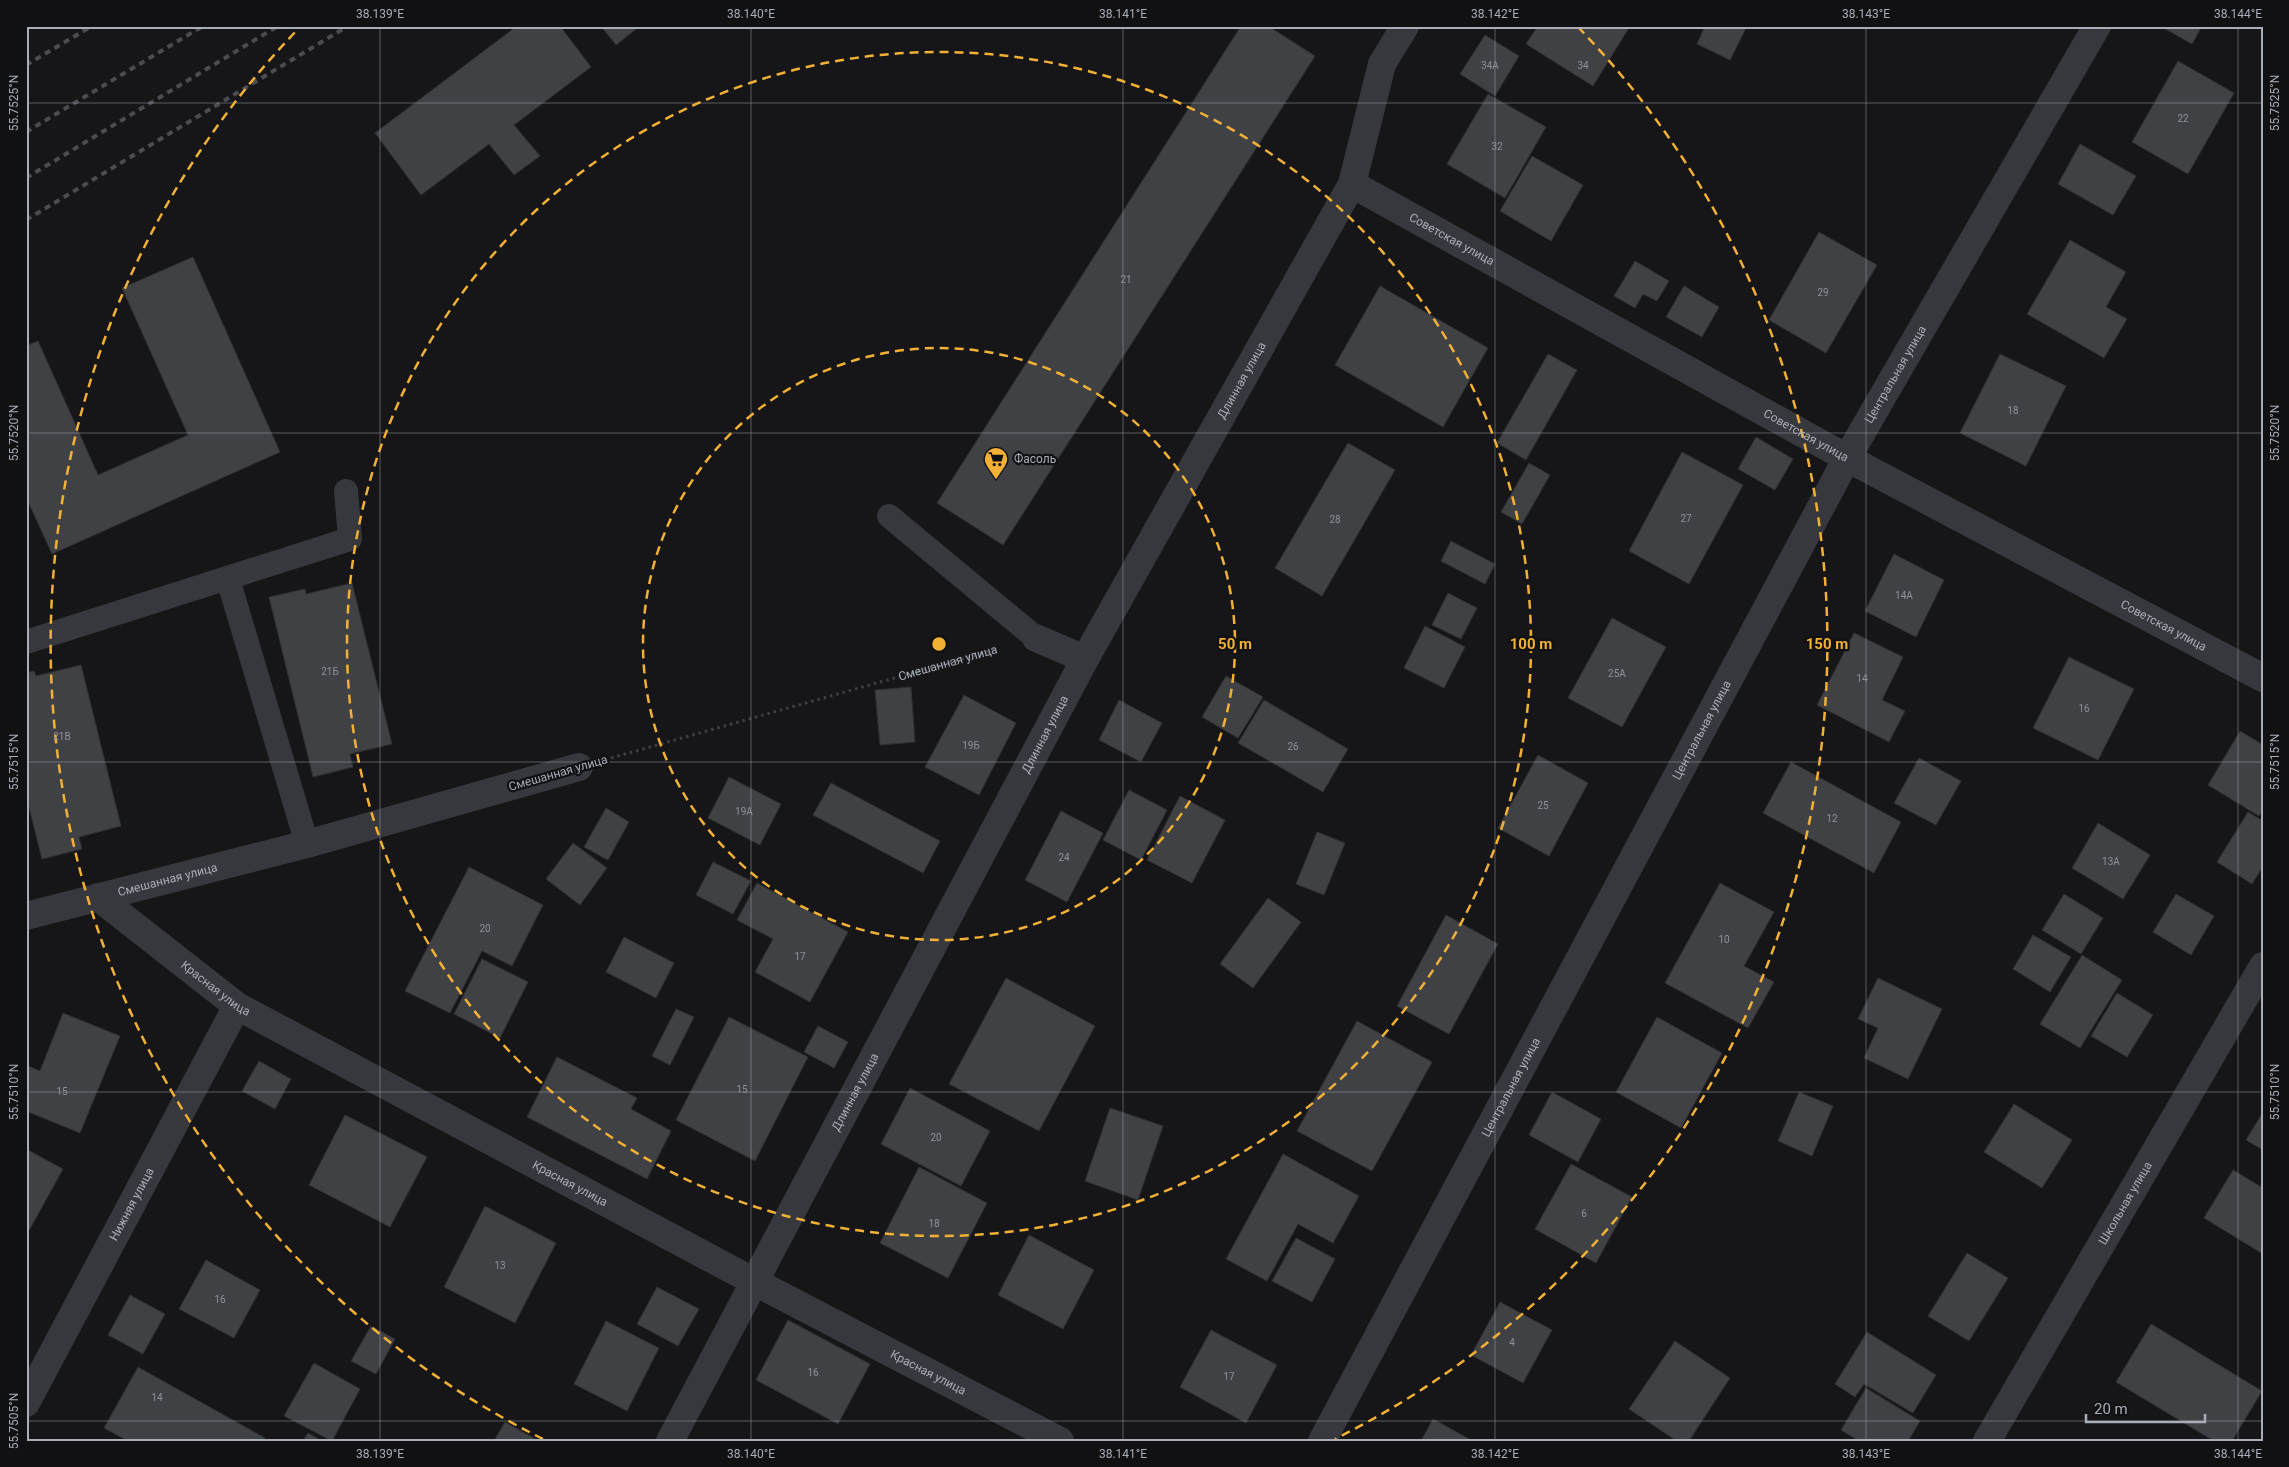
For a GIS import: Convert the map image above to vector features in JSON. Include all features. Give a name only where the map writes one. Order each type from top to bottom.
[{"type":"street","name":"Длинная улица","points":[[670,1441],[1085,659],[1352,184],[1382,64],[1405,26]]},
{"type":"street","name":"Центральная улица","points":[[1322,1441],[1847,458],[2097,26]]},
{"type":"street","name":"Советская улица","points":[[1352,184],[1847,458],[2263,678]]},
{"type":"street","points":[[1036,638],[1085,659]]},
{"type":"street","name":"Смешанная улица","points":[[26,916],[307,844],[578,767]]},
{"type":"street","name":"Красная улица","points":[[98,897],[237,1006],[755,1282],[1060,1441]]},
{"type":"street","name":"Школьная улица","points":[[1987,1441],[2263,966]]},
{"type":"street","name":"Нижняя улица","points":[[26,1403],[237,1006]]},
{"type":"lane","points":[[26,642],[350,539],[346,491]]},
{"type":"lane","points":[[888,516],[1036,638]]},
{"type":"lane","points":[[228,579],[307,844]]},
{"type":"path","name":"Смешанная улица","points":[[578,767],[1036,638]]},
{"type":"building","points":[[517,26],[560,26],[591,67],[514,125],[540,156],[514,175],[489,144],[421,195],[375,133]]},
{"type":"building","points":[[601,26],[640,26],[616,45]]},
{"type":"building","points":[[1241,26],[1268,26],[1315,56],[1003,545],[937,503]]},
{"type":"building","points":[[1538,26],[1630,26],[1593,86],[1526,44]]},
{"type":"building","points":[[1705,26],[1747,26],[1730,60],[1697,44]]},
{"type":"building","points":[[2160,26],[2202,26],[2192,44]]},
{"type":"building","points":[[1485,35],[1519,56],[1495,96],[1460,74]]},
{"type":"building","points":[[2178,61],[2234,93],[2188,174],[2132,142]]},
{"type":"building","points":[[1488,94],[1546,127],[1505,198],[1447,164]]},
{"type":"building","points":[[2080,144],[2136,176],[2113,215],[2058,184]]},
{"type":"building","points":[[1532,156],[1583,185],[1551,241],[1500,211]]},
{"type":"building","points":[[1819,232],[1877,265],[1826,353],[1769,320]]},
{"type":"building","points":[[2070,240],[2126,272],[2106,307],[2127,319],[2104,358],[2027,314]]},
{"type":"building","points":[[193,257],[280,452],[52,554],[26,497],[26,346],[38,341],[98,475],[188,435],[122,288]]},
{"type":"building","points":[[1635,261],[1669,281],[1657,301],[1643,294],[1635,308],[1614,296]]},
{"type":"building","points":[[1380,286],[1488,348],[1443,427],[1335,365]]},
{"type":"building","points":[[1684,286],[1719,307],[1702,337],[1666,317]]},
{"type":"building","points":[[1548,354],[1577,370],[1526,460],[1497,443]]},
{"type":"building","points":[[2000,354],[2066,386],[2026,466],[1960,433]]},
{"type":"building","points":[[1756,437],[1793,459],[1775,490],[1738,469]]},
{"type":"building","points":[[1348,443],[1395,470],[1322,596],[1275,568]]},
{"type":"building","points":[[1682,452],[1743,485],[1689,584],[1629,551]]},
{"type":"building","points":[[1529,463],[1550,475],[1522,524],[1501,512]]},
{"type":"building","points":[[1451,541],[1495,564],[1485,584],[1441,561]]},
{"type":"building","points":[[1894,554],[1944,580],[1916,637],[1865,611]]},
{"type":"building","points":[[352,583],[392,744],[350,754],[353,767],[313,777],[269,597],[305,589],[306,594]]},
{"type":"building","points":[[1448,593],[1477,608],[1461,639],[1432,625]]},
{"type":"building","points":[[1612,618],[1666,647],[1622,727],[1568,698]]},
{"type":"building","points":[[1425,626],[1465,647],[1444,688],[1404,668]]},
{"type":"building","points":[[1854,633],[1903,657],[1882,700],[1905,711],[1889,742],[1817,705]]},
{"type":"building","points":[[2069,657],[2134,689],[2098,760],[2033,728]]},
{"type":"building","points":[[81,665],[121,826],[79,837],[82,849],[42,859],[26,795],[26,673],[34,671],[36,676]]},
{"type":"building","points":[[1226,676],[1263,697],[1238,738],[1202,717]]},
{"type":"building","points":[[911,687],[915,742],[880,745],[875,690]]},
{"type":"building","points":[[964,695],[1016,723],[979,795],[925,767]]},
{"type":"building","points":[[1119,700],[1162,723],[1141,762],[1099,740]]},
{"type":"building","points":[[1264,700],[1348,749],[1323,792],[1238,743]]},
{"type":"building","points":[[2240,731],[2263,745],[2263,810],[2259,816],[2208,785]]},
{"type":"building","points":[[1538,755],[1588,783],[1549,856],[1498,828]]},
{"type":"building","points":[[1919,758],[1961,781],[1936,825],[1894,803]]},
{"type":"building","points":[[1791,762],[1901,822],[1874,873],[1763,813]]},
{"type":"building","points":[[729,777],[781,804],[760,845],[708,818]]},
{"type":"building","points":[[831,783],[940,841],[923,873],[813,815]]},
{"type":"building","points":[[1129,790],[1167,810],[1141,860],[1103,840]]},
{"type":"building","points":[[1180,796],[1225,820],[1192,883],[1147,860]]},
{"type":"building","points":[[606,808],[629,822],[608,860],[584,847]]},
{"type":"building","points":[[1061,811],[1103,833],[1067,902],[1025,880]]},
{"type":"building","points":[[2248,812],[2263,821],[2263,866],[2252,884],[2217,862]]},
{"type":"building","points":[[2098,823],[2150,855],[2123,899],[2072,868]]},
{"type":"building","points":[[1317,832],[1345,843],[1324,895],[1296,884]]},
{"type":"building","points":[[573,843],[607,868],[580,905],[546,879]]},
{"type":"building","points":[[713,862],[751,881],[733,914],[696,895]]},
{"type":"building","points":[[469,867],[543,905],[512,966],[482,951],[450,1013],[405,991]]},
{"type":"building","points":[[757,883],[848,932],[810,1002],[755,972],[773,939],[737,920]]},
{"type":"building","points":[[1720,883],[1774,912],[1744,966],[1774,982],[1748,1028],[1665,983]]},
{"type":"building","points":[[2064,894],[2103,918],[2081,954],[2042,930]]},
{"type":"building","points":[[2176,894],[2214,916],[2191,955],[2153,932]]},
{"type":"building","points":[[1268,898],[1301,922],[1253,988],[1220,964]]},
{"type":"building","points":[[1446,915],[1498,944],[1449,1034],[1397,1006]]},
{"type":"building","points":[[2033,935],[2071,957],[2050,992],[2013,969]]},
{"type":"building","points":[[624,937],[674,963],[656,998],[606,972]]},
{"type":"building","points":[[2082,955],[2122,980],[2080,1048],[2040,1024]]},
{"type":"building","points":[[482,959],[528,982],[500,1038],[454,1014]]},
{"type":"building","points":[[1006,978],[1095,1026],[1039,1131],[949,1084]]},
{"type":"building","points":[[1878,978],[1942,1009],[1908,1079],[1864,1058],[1878,1028],[1858,1019]]},
{"type":"building","points":[[2117,993],[2153,1015],[2127,1057],[2091,1036]]},
{"type":"building","points":[[676,1009],[694,1017],[670,1065],[652,1056]]},
{"type":"building","points":[[63,1013],[120,1036],[80,1133],[26,1111],[26,1065],[40,1071]]},
{"type":"building","points":[[729,1017],[808,1057],[755,1161],[676,1120]]},
{"type":"building","points":[[1657,1017],[1722,1053],[1681,1128],[1616,1092]]},
{"type":"building","points":[[1357,1021],[1432,1062],[1372,1171],[1297,1131]]},
{"type":"building","points":[[818,1026],[848,1042],[834,1068],[804,1052]]},
{"type":"building","points":[[557,1057],[637,1098],[631,1109],[671,1131],[647,1179],[527,1117]]},
{"type":"building","points":[[259,1061],[291,1079],[275,1109],[242,1091]]},
{"type":"building","points":[[910,1088],[990,1131],[961,1186],[881,1144]]},
{"type":"building","points":[[1552,1092],[1601,1119],[1578,1162],[1529,1135]]},
{"type":"building","points":[[1799,1092],[1833,1106],[1812,1156],[1778,1141]]},
{"type":"building","points":[[2014,1104],[2072,1140],[2042,1188],[1984,1152]]},
{"type":"building","points":[[1110,1108],[1163,1126],[1138,1200],[1085,1181]]},
{"type":"building","points":[[2263,1112],[2263,1150],[2246,1140]]},
{"type":"building","points":[[345,1115],[427,1157],[390,1227],[309,1185]]},
{"type":"building","points":[[26,1149],[63,1169],[26,1236]]},
{"type":"building","points":[[1283,1154],[1359,1196],[1333,1243],[1298,1224],[1267,1281],[1226,1259]]},
{"type":"building","points":[[1571,1164],[1632,1197],[1596,1263],[1535,1229]]},
{"type":"building","points":[[919,1167],[987,1203],[948,1278],[880,1243]]},
{"type":"building","points":[[2233,1170],[2263,1188],[2263,1254],[2204,1218]]},
{"type":"building","points":[[485,1206],[556,1243],[515,1323],[444,1287]]},
{"type":"building","points":[[1029,1235],[1094,1270],[1063,1329],[998,1295]]},
{"type":"building","points":[[1296,1238],[1335,1259],[1312,1302],[1272,1281]]},
{"type":"building","points":[[1967,1253],[2008,1278],[1969,1341],[1928,1316]]},
{"type":"building","points":[[206,1260],[260,1290],[234,1338],[179,1309]]},
{"type":"building","points":[[657,1287],[699,1309],[678,1346],[637,1324]]},
{"type":"building","points":[[130,1295],[165,1314],[143,1354],[108,1335]]},
{"type":"building","points":[[1500,1302],[1552,1330],[1523,1383],[1471,1355]]},
{"type":"building","points":[[788,1320],[870,1364],[838,1424],[756,1380]]},
{"type":"building","points":[[606,1321],[659,1348],[627,1411],[574,1384]]},
{"type":"building","points":[[2151,1324],[2262,1391],[2232,1441],[2214,1441],[2116,1382]]},
{"type":"building","points":[[371,1326],[395,1339],[376,1374],[351,1361]]},
{"type":"building","points":[[1211,1330],[1277,1365],[1246,1423],[1180,1387]]},
{"type":"building","points":[[1867,1332],[1936,1375],[1913,1413],[1864,1384],[1855,1397],[1835,1384]]},
{"type":"building","points":[[1675,1341],[1730,1378],[1689,1441],[1677,1441],[1629,1409]]},
{"type":"building","points":[[314,1363],[360,1389],[332,1441],[284,1416]]},
{"type":"building","points":[[138,1367],[265,1438],[264,1441],[128,1441],[104,1428]]},
{"type":"building","points":[[1866,1388],[1920,1421],[1908,1441],[1859,1441],[1841,1430]]},
{"type":"building","points":[[1433,1419],[1473,1441],[1421,1441]]},
{"type":"building","points":[[505,1422],[539,1441],[494,1441]]},
{"type":"building","points":[[308,1433],[322,1441],[303,1441]]},
{"type":"railway","points":[[26,65],[92,26]]},
{"type":"railway","points":[[26,132],[203,26]]},
{"type":"railway","points":[[26,178],[278,26]]},
{"type":"railway","points":[[26,220],[348,26]]},
{"type":"place","name":"Фасоль","points":[[996,480]]}]
